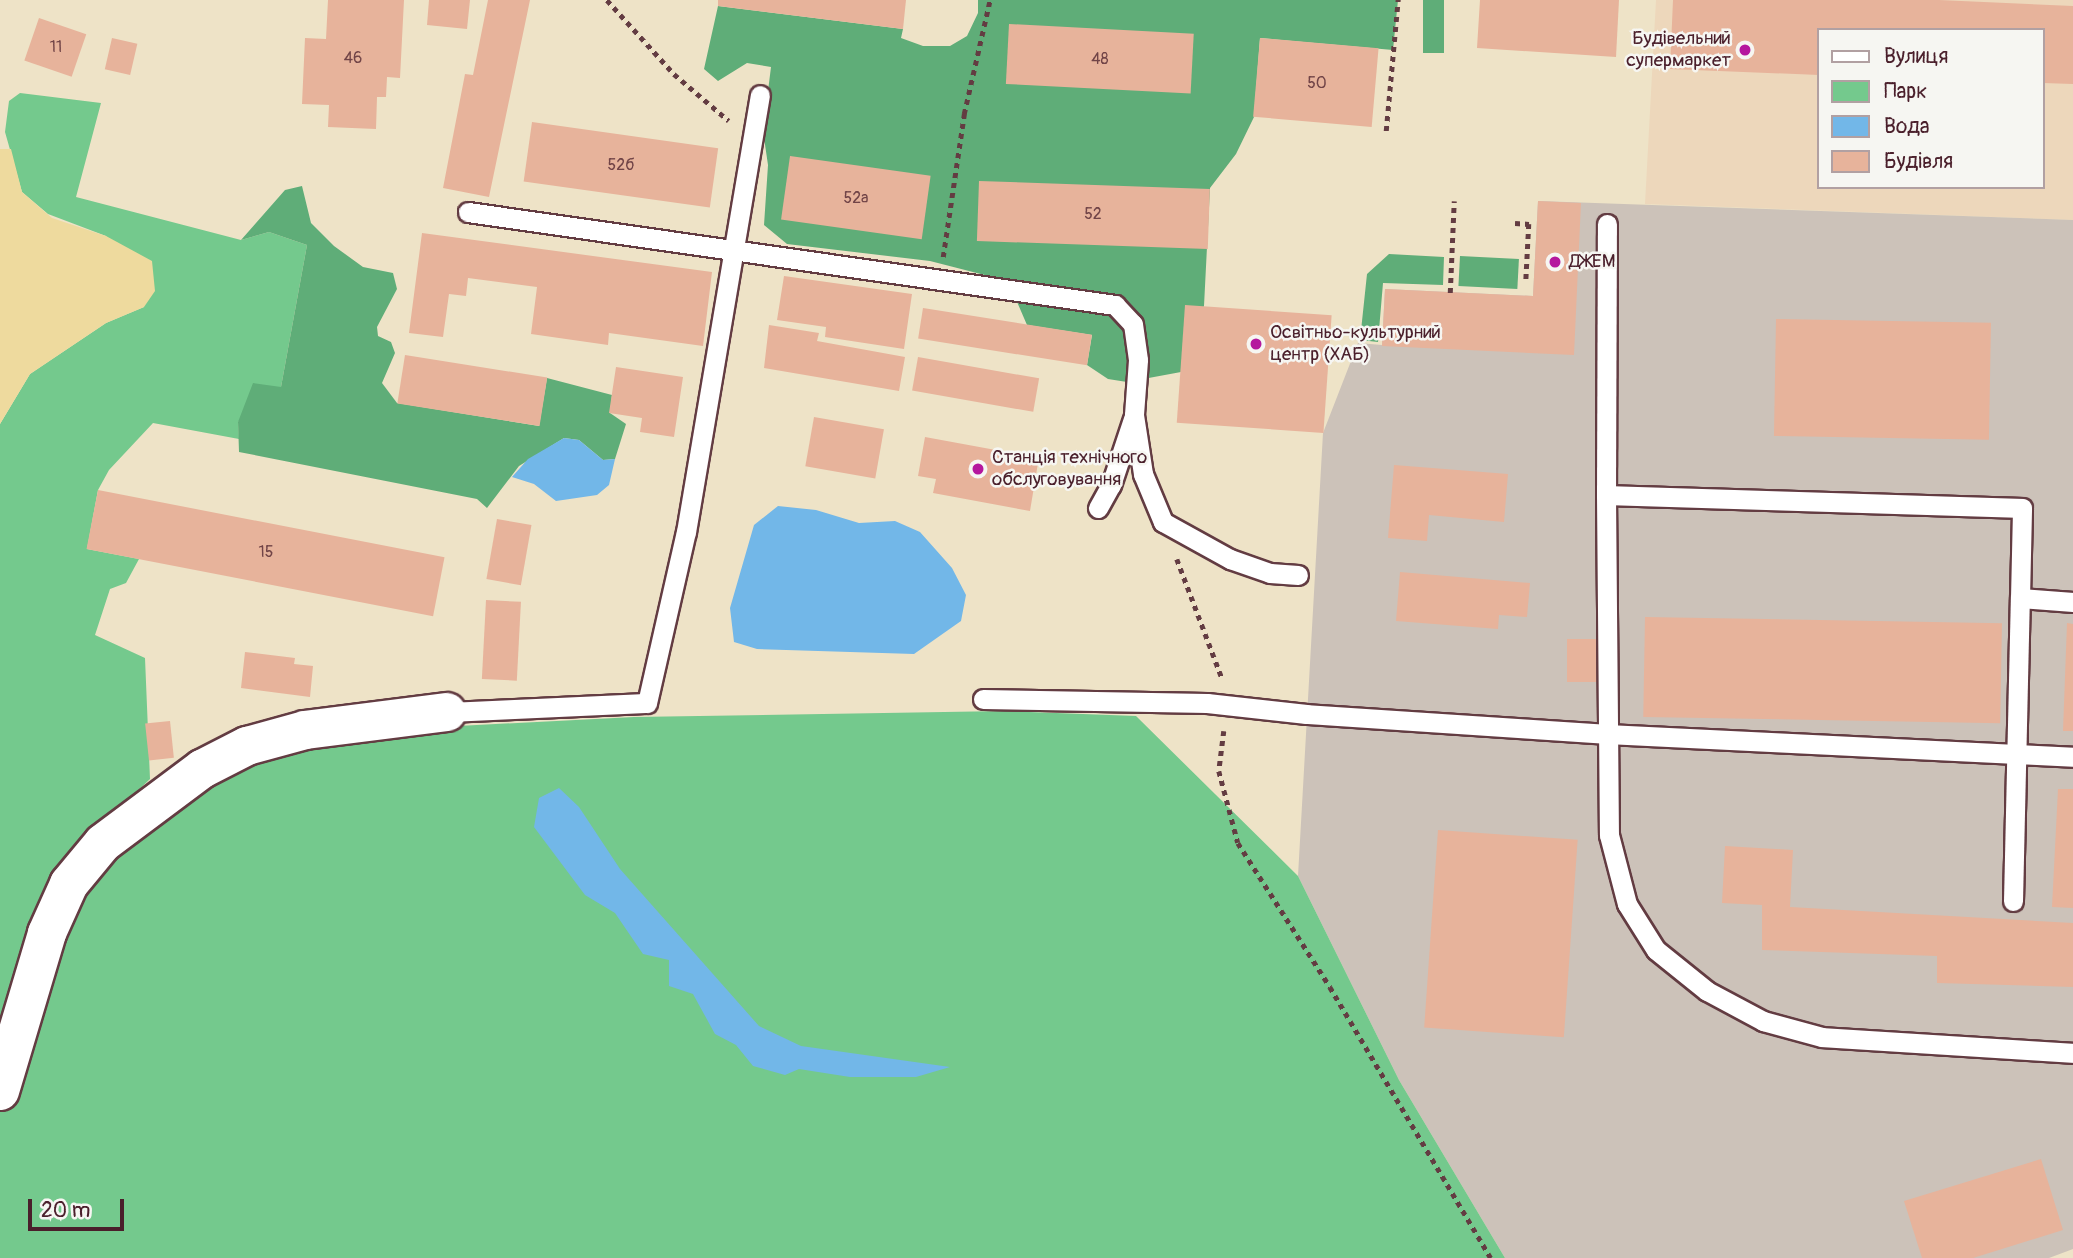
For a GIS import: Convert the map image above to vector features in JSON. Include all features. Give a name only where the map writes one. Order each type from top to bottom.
[{"type":"street","points":[[0,1091],[47,933],[69,884],[103,843],[202,769],[247,746],[305,730],[447,712]]},
{"type":"lane","points":[[447,712],[647,703],[686,532],[760,95]]},
{"type":"lane","points":[[468,212],[1115,305],[1133,324],[1138,360],[1134,415],[1143,474],[1163,522],[1230,559],[1270,573],[1298,575]]},
{"type":"lane","points":[[1607,224],[1606,734],[1609,835],[1627,904],[1656,950],[1707,991],[1763,1021],[1822,1037],[2073,1053]]},
{"type":"lane","points":[[1098,509],[1111,485],[1134,415]]},
{"type":"lane","points":[[1606,495],[2022,508],[2013,901]]},
{"type":"lane","points":[[2020,598],[2073,601]]},
{"type":"lane","points":[[983,698],[1207,703],[1306,714],[1606,734],[2073,757]]},
{"type":"path","points":[[607,0],[674,74],[753,137]]},
{"type":"path","points":[[939,279],[964,114],[990,0]]},
{"type":"path","points":[[1386,131],[1398,0]]},
{"type":"path","points":[[1450,293],[1454,201]]},
{"type":"path","points":[[1515,223],[1529,224],[1526,282]]},
{"type":"path","points":[[1163,522],[1224,682]]},
{"type":"path","points":[[1225,720],[1219,771],[1238,842],[1331,987],[1491,1258]]},
{"type":"shaded area","points":[[1656,0],[2073,0],[2073,220],[1645,204]]},
{"type":"shaded area","points":[[1538,201],[2073,220],[2073,1249],[2049,1258],[1505,1258],[1399,1080],[1298,876],[1323,433],[1358,343],[1382,345],[1385,289],[1533,296]]},
{"type":"green space","points":[[978,0],[1398,0],[1393,50],[1260,38],[1254,117],[1236,154],[1210,188],[1204,306],[1181,372],[1127,382],[1108,379],[1087,365],[1092,335],[1027,325],[1008,281],[930,261],[787,244],[764,225],[768,165],[763,131],[771,67],[747,63],[718,81],[704,69],[718,6],[903,29],[901,38],[923,46],[950,46],[967,36],[978,13]]},
{"type":"green space","points":[[1423,0],[1444,0],[1444,53],[1423,53]]},
{"type":"green space","points":[[20,93],[101,103],[76,197],[241,240],[269,232],[307,245],[281,387],[238,422],[239,439],[153,423],[109,470],[98,490],[87,549],[139,559],[126,583],[110,589],[95,635],[145,658],[150,779],[86,840],[56,939],[101,866],[201,782],[255,758],[420,728],[634,717],[1005,711],[1136,716],[1298,876],[1399,1080],[1505,1258],[0,1258],[0,424],[30,374],[106,323],[144,307],[106,236],[48,214],[22,192],[5,132],[9,101]]},
{"type":"green space","points":[[302,186],[311,223],[334,246],[363,267],[393,273],[397,289],[377,327],[378,336],[391,342],[395,353],[382,383],[397,403],[539,426],[547,378],[612,395],[610,413],[626,424],[615,459],[603,460],[579,440],[564,438],[519,466],[487,508],[477,499],[239,452],[238,422],[253,383],[281,387],[307,245],[269,232],[241,240],[285,190]]},
{"type":"green space","points":[[1389,254],[1444,257],[1443,285],[1383,283],[1378,342],[1360,340],[1367,274]]},
{"type":"green space","points":[[1460,256],[1519,259],[1517,289],[1458,286]]},
{"type":"sand","points":[[0,149],[11,149],[22,192],[52,218],[106,236],[152,261],[155,291],[144,307],[106,323],[30,374],[0,424]]},
{"type":"water","points":[[564,438],[579,440],[603,460],[615,459],[609,485],[597,495],[556,501],[534,484],[512,477],[528,459]]},
{"type":"water","points":[[778,506],[816,510],[859,523],[895,521],[920,532],[952,568],[966,595],[961,621],[914,654],[757,649],[734,642],[730,608],[754,525]]},
{"type":"water","points":[[559,788],[579,807],[620,869],[759,1026],[801,1046],[950,1067],[916,1077],[850,1077],[799,1069],[785,1075],[753,1066],[736,1045],[715,1034],[693,994],[669,986],[669,960],[643,954],[615,913],[585,895],[534,827],[539,798]]},
{"type":"building","points":[[328,0],[404,0],[400,78],[387,77],[386,97],[377,97],[376,129],[328,127],[329,105],[302,104],[305,38],[326,39]]},
{"type":"building","points":[[429,0],[470,0],[467,29],[427,25]]},
{"type":"building","points":[[488,0],[530,0],[489,197],[443,188],[465,74],[473,75]]},
{"type":"building","points":[[718,0],[906,0],[903,29],[718,6]]},
{"type":"building","points":[[1480,0],[1619,0],[1616,57],[1477,48]]},
{"type":"building","name":"Будівельний супермаркет","points":[[1673,0],[1939,0],[2073,6],[2073,84],[2045,83],[2045,28],[1818,28],[1818,75],[1670,69]]},
{"type":"building","points":[[39,18],[86,34],[72,77],[24,61]]},
{"type":"building","points":[[1009,24],[1194,34],[1191,94],[1006,84]]},
{"type":"building","points":[[112,38],[137,44],[130,75],[105,69]]},
{"type":"building","points":[[1260,38],[1379,48],[1372,127],[1253,117]]},
{"type":"building","points":[[532,122],[718,148],[710,208],[524,181]]},
{"type":"building","points":[[790,156],[931,176],[922,239],[781,219]]},
{"type":"building","points":[[979,181],[1210,189],[1208,249],[977,241]]},
{"type":"building","points":[[1538,201],[1581,203],[1574,355],[1382,346],[1385,289],[1533,296]]},
{"type":"building","points":[[422,233],[712,272],[703,346],[609,333],[608,345],[531,334],[537,287],[468,278],[466,296],[449,294],[443,337],[409,333]]},
{"type":"building","points":[[784,276],[912,294],[904,349],[825,337],[826,327],[777,320]]},
{"type":"building","name":"Освітньо-культурний центр (ХАБ)","points":[[1185,305],[1332,315],[1323,433],[1177,423]]},
{"type":"building","points":[[923,308],[1092,335],[1087,365],[918,339]]},
{"type":"building","points":[[1776,319],[1991,323],[1989,440],[1774,436]]},
{"type":"building","points":[[769,325],[819,333],[817,341],[905,357],[899,391],[764,368]]},
{"type":"building","points":[[405,355],[547,378],[540,426],[397,403]]},
{"type":"building","points":[[918,357],[1039,378],[1033,412],[912,390]]},
{"type":"building","points":[[616,367],[683,377],[674,437],[640,432],[642,418],[609,413]]},
{"type":"building","points":[[814,417],[884,429],[875,479],[805,466]]},
{"type":"building","name":"Cтанція технічного обслуговування","points":[[925,437],[1012,453],[1010,458],[1038,463],[1030,511],[933,493],[936,479],[918,476]]},
{"type":"building","points":[[1394,465],[1508,474],[1504,522],[1429,515],[1427,541],[1388,538]]},
{"type":"building","points":[[98,490],[445,557],[433,616],[87,549]]},
{"type":"building","points":[[497,519],[531,525],[521,585],[486,579]]},
{"type":"building","points":[[1400,572],[1530,583],[1527,617],[1499,615],[1498,629],[1396,621]]},
{"type":"building","points":[[486,600],[521,602],[517,681],[482,679]]},
{"type":"building","points":[[1645,617],[2002,623],[2000,723],[1643,717]]},
{"type":"building","points":[[2067,623],[2073,624],[2073,731],[2063,731]]},
{"type":"building","points":[[1567,639],[1597,639],[1597,682],[1567,682]]},
{"type":"building","points":[[245,652],[295,658],[294,664],[313,666],[310,697],[241,688]]},
{"type":"building","points":[[170,721],[174,758],[149,760],[145,724]]},
{"type":"building","points":[[2058,789],[2073,789],[2073,908],[2052,907]]},
{"type":"building","points":[[1438,830],[1578,840],[1564,1037],[1424,1028]]},
{"type":"building","points":[[1725,846],[1793,850],[1790,907],[2073,923],[2073,987],[1937,983],[1937,956],[1762,950],[1762,905],[1722,903]]},
{"type":"building","points":[[2041,1159],[2063,1230],[1973,1258],[1922,1258],[1904,1201]]},
{"type":"place","name":"Будівельний супермаркет","points":[[1745,50]]},
{"type":"place","name":"ДЖЕМ","points":[[1555,262]]},
{"type":"place","name":"Освітньо-культурний центр (ХАБ)","points":[[1256,344]]},
{"type":"place","name":"Cтанція технічного обслуговування","points":[[978,469]]}]
